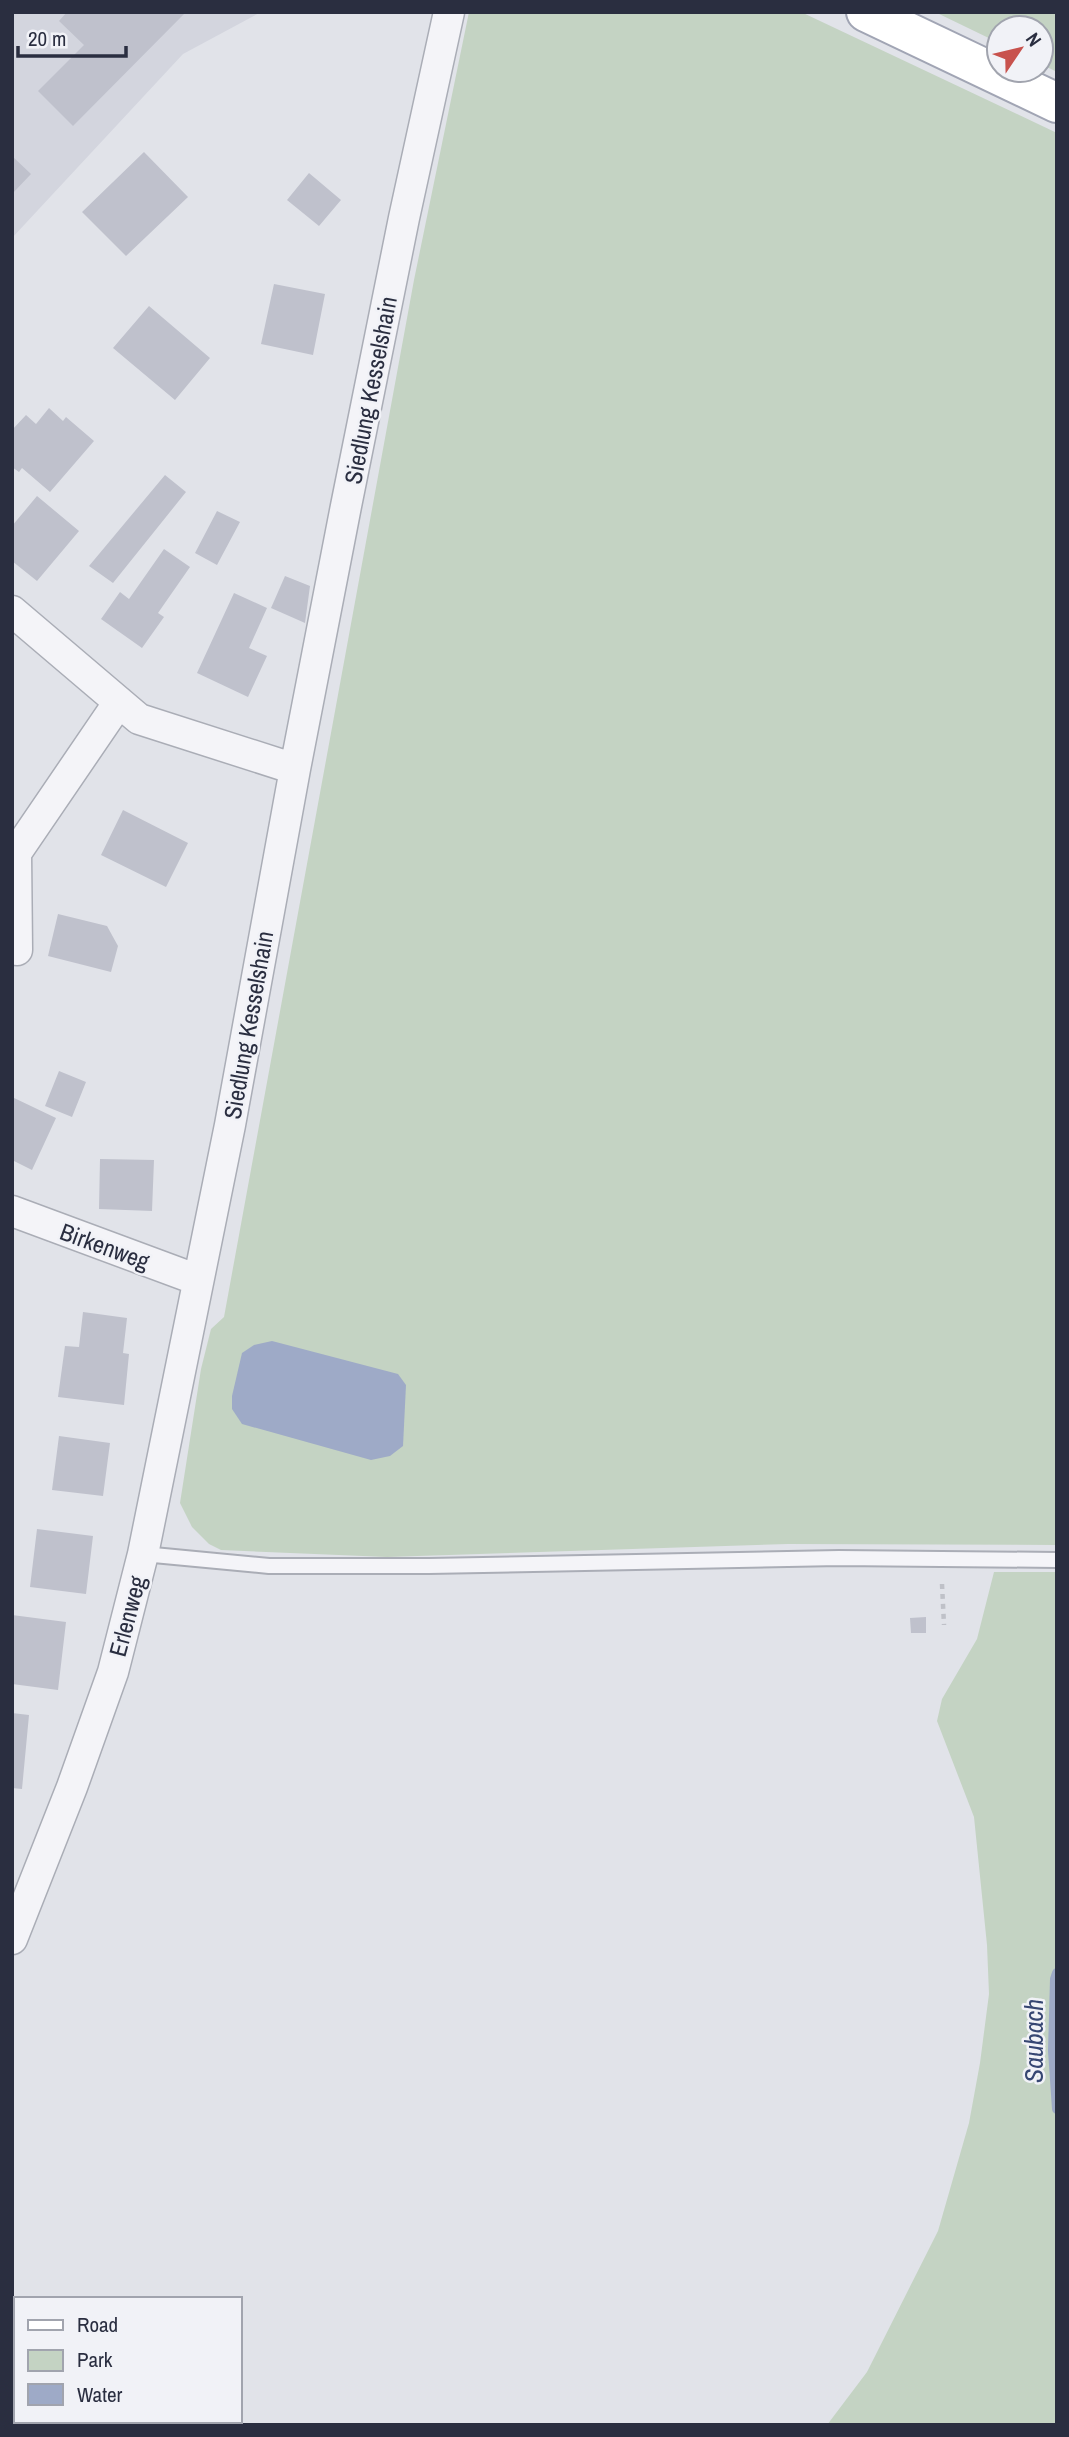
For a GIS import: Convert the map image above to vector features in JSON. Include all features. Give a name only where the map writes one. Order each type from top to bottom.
[{"type":"main road","points":[[866,12],[1057,103]]},
{"type":"street","name":"Siedlung Kesselshain","points":[[198,1280],[404,218],[449,12]]},
{"type":"street","points":[[12,611],[139,719],[295,769]]},
{"type":"street","points":[[17,950],[16,853],[120,702]]},
{"type":"street","name":"Birkenweg","points":[[12,1211],[198,1280]]},
{"type":"street","name":"Erlenweg","points":[[13,1934],[72,1787],[113,1672],[143,1554],[198,1280]]},
{"type":"lane","points":[[143,1554],[269,1566],[839,1558],[1057,1560]]},
{"type":"path","points":[[940,1559],[944,1625]]},
{"type":"shaded area","points":[[12,12],[261,12],[183,54],[12,238]]},
{"type":"green space","points":[[469,12],[801,12],[1057,133],[1057,1545],[788,1544],[387,1557],[221,1550],[209,1544],[192,1527],[180,1503],[201,1369],[211,1329],[224,1317],[414,280]]},
{"type":"green space","points":[[935,12],[1057,12],[1057,72],[1055,14],[985,14],[985,36]]},
{"type":"green space","points":[[994,1572],[1057,1572],[1057,2425],[827,2425],[867,2372],[938,2231],[969,2123],[989,1994],[987,1945],[974,1817],[937,1721],[942,1699],[977,1639]]},
{"type":"water","points":[[272,1341],[398,1374],[406,1385],[403,1446],[390,1456],[371,1460],[242,1424],[232,1409],[232,1396],[242,1353],[254,1345]]},
{"type":"building","points":[[67,12],[186,12],[73,126],[38,91],[84,45],[59,21]]},
{"type":"building","points":[[144,152],[188,197],[126,256],[82,212]]},
{"type":"building","points":[[12,156],[31,174],[12,194]]},
{"type":"building","points":[[309,173],[341,200],[319,226],[287,200]]},
{"type":"building","points":[[274,284],[325,294],[313,355],[261,344]]},
{"type":"building","points":[[149,306],[210,358],[175,400],[113,348]]},
{"type":"building","points":[[49,408],[63,421],[66,417],[94,441],[50,492],[22,468],[19,472],[12,467],[12,430],[26,415],[36,424]]},
{"type":"building","points":[[165,475],[186,492],[113,583],[89,566]]},
{"type":"building","points":[[37,496],[79,531],[37,581],[12,561],[12,526]]},
{"type":"building","points":[[217,511],[240,522],[217,565],[195,553]]},
{"type":"building","points":[[164,549],[190,567],[158,613],[164,617],[142,648],[101,619],[120,592],[129,599]]},
{"type":"building","points":[[285,576],[310,586],[305,623],[271,608]]},
{"type":"building","points":[[234,593],[267,608],[249,648],[267,656],[248,697],[197,673]]},
{"type":"building","points":[[123,810],[188,843],[166,887],[101,855]]},
{"type":"building","points":[[58,914],[107,926],[118,946],[111,972],[48,956]]},
{"type":"building","points":[[59,1071],[86,1082],[72,1117],[45,1106]]},
{"type":"building","points":[[12,1097],[56,1118],[32,1170],[12,1160]]},
{"type":"building","points":[[100,1159],[154,1160],[152,1211],[99,1209]]},
{"type":"building","points":[[83,1312],[127,1318],[123,1353],[129,1354],[124,1405],[58,1397],[65,1346],[79,1347]]},
{"type":"building","points":[[59,1436],[110,1443],[103,1496],[52,1490]]},
{"type":"building","points":[[37,1529],[93,1536],[86,1594],[30,1587]]},
{"type":"building","points":[[12,1615],[66,1622],[58,1690],[12,1684]]},
{"type":"building","points":[[926,1617],[926,1633],[911,1633],[910,1618]]},
{"type":"building","points":[[12,1713],[29,1715],[22,1789],[12,1788]]},
{"type":"waterway","name":"Saubach","points":[[1057,1973],[1053,2051],[1057,2109]]}]
